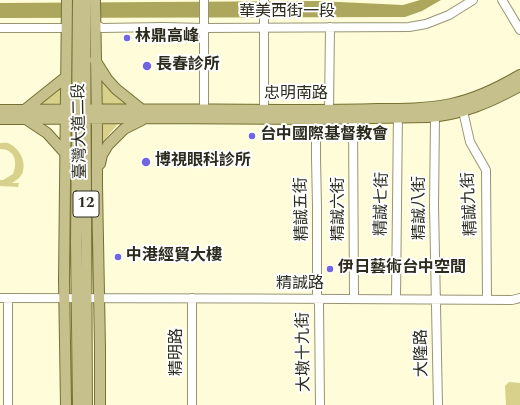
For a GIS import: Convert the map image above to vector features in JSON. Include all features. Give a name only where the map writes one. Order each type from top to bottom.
[{"type":"main road","name":"臺灣大道二段","points":[[66,405],[65,153],[67,0]]},
{"type":"main road","name":"臺灣大道二段","points":[[78,0],[95,59],[100,405]]},
{"type":"main road","name":"臺灣大道二段","points":[[78,405],[81,298],[81,114],[86,26],[85,0]]},
{"type":"main road","name":"臺灣大道二段","points":[[86,26],[95,0]]},
{"type":"main road","points":[[95,59],[107,78],[143,114],[124,129],[108,145],[102,155],[97,186]]},
{"type":"main road","name":"忠明南路","points":[[264,114],[316,119],[353,119],[398,113],[436,107],[465,100],[494,90],[520,75]]},
{"type":"main road","points":[[0,119],[26,114],[66,77]]},
{"type":"main road","name":"忠明南路","points":[[26,114],[264,114],[329,110],[398,113],[435,117],[470,109],[499,98],[520,86]]},
{"type":"main road","points":[[0,110],[26,114],[48,133],[65,153]]},
{"type":"main road","name":"臺灣大道二段","points":[[81,298],[87,405]]},
{"type":"street","points":[[204,0],[204,114]]},
{"type":"street","points":[[264,0],[264,114]]},
{"type":"street","name":"華美西街一段","points":[[86,26],[102,28],[204,25],[409,27],[426,24],[449,15],[473,0]]},
{"type":"street","points":[[502,0],[520,30]]},
{"type":"street","points":[[329,110],[330,27]]},
{"type":"street","points":[[0,28],[66,28]]},
{"type":"street","name":"精誠九街","points":[[462,111],[470,142],[486,170],[487,300]]},
{"type":"street","name":"精誠七街","points":[[396,299],[398,113]]},
{"type":"street","name":"精誠八街","points":[[435,117],[434,206],[436,300]]},
{"type":"street","name":"精誠五街","points":[[316,119],[317,299]]},
{"type":"street","name":"精誠六街","points":[[353,119],[354,299]]},
{"type":"street","points":[[4,298],[5,404]]},
{"type":"street","name":"精誠路","points":[[4,298],[512,300],[520,298]]},
{"type":"street","name":"精明路","points":[[192,298],[192,405]]},
{"type":"street","name":"大墩十九街","points":[[317,299],[319,304],[320,405]]},
{"type":"street","name":"大隆路","points":[[436,300],[438,405]]},
{"type":"shaded area","points":[[420,0],[441,0],[422,11],[405,17],[0,18],[0,3],[317,1],[403,5]]},
{"type":"shaded area","points":[[97,65],[137,107],[98,107]]},
{"type":"shaded area","points":[[65,80],[63,107],[31,108]]},
{"type":"shaded area","points":[[121,120],[98,148],[98,121]]},
{"type":"shaded area","points":[[0,143],[8,143],[14,146],[22,157],[24,165],[22,174],[12,183],[19,183],[18,187],[0,186],[0,180],[3,180],[13,174],[15,161],[14,157],[9,151],[0,149]]},
{"type":"shaded area","points":[[509,382],[520,383],[520,405],[506,405],[505,386]]},
{"type":"place","name":"林鼎高峰","points":[[127,38]]},
{"type":"place","name":"長春診所","points":[[147,66]]},
{"type":"place","name":"台中國際基督教會","points":[[252,136]]},
{"type":"place","name":"博視眼科診所","points":[[146,162]]},
{"type":"place","name":"中港經貿大樓","points":[[118,257]]},
{"type":"place","name":"伊日藝術台中空間","points":[[330,269]]}]
